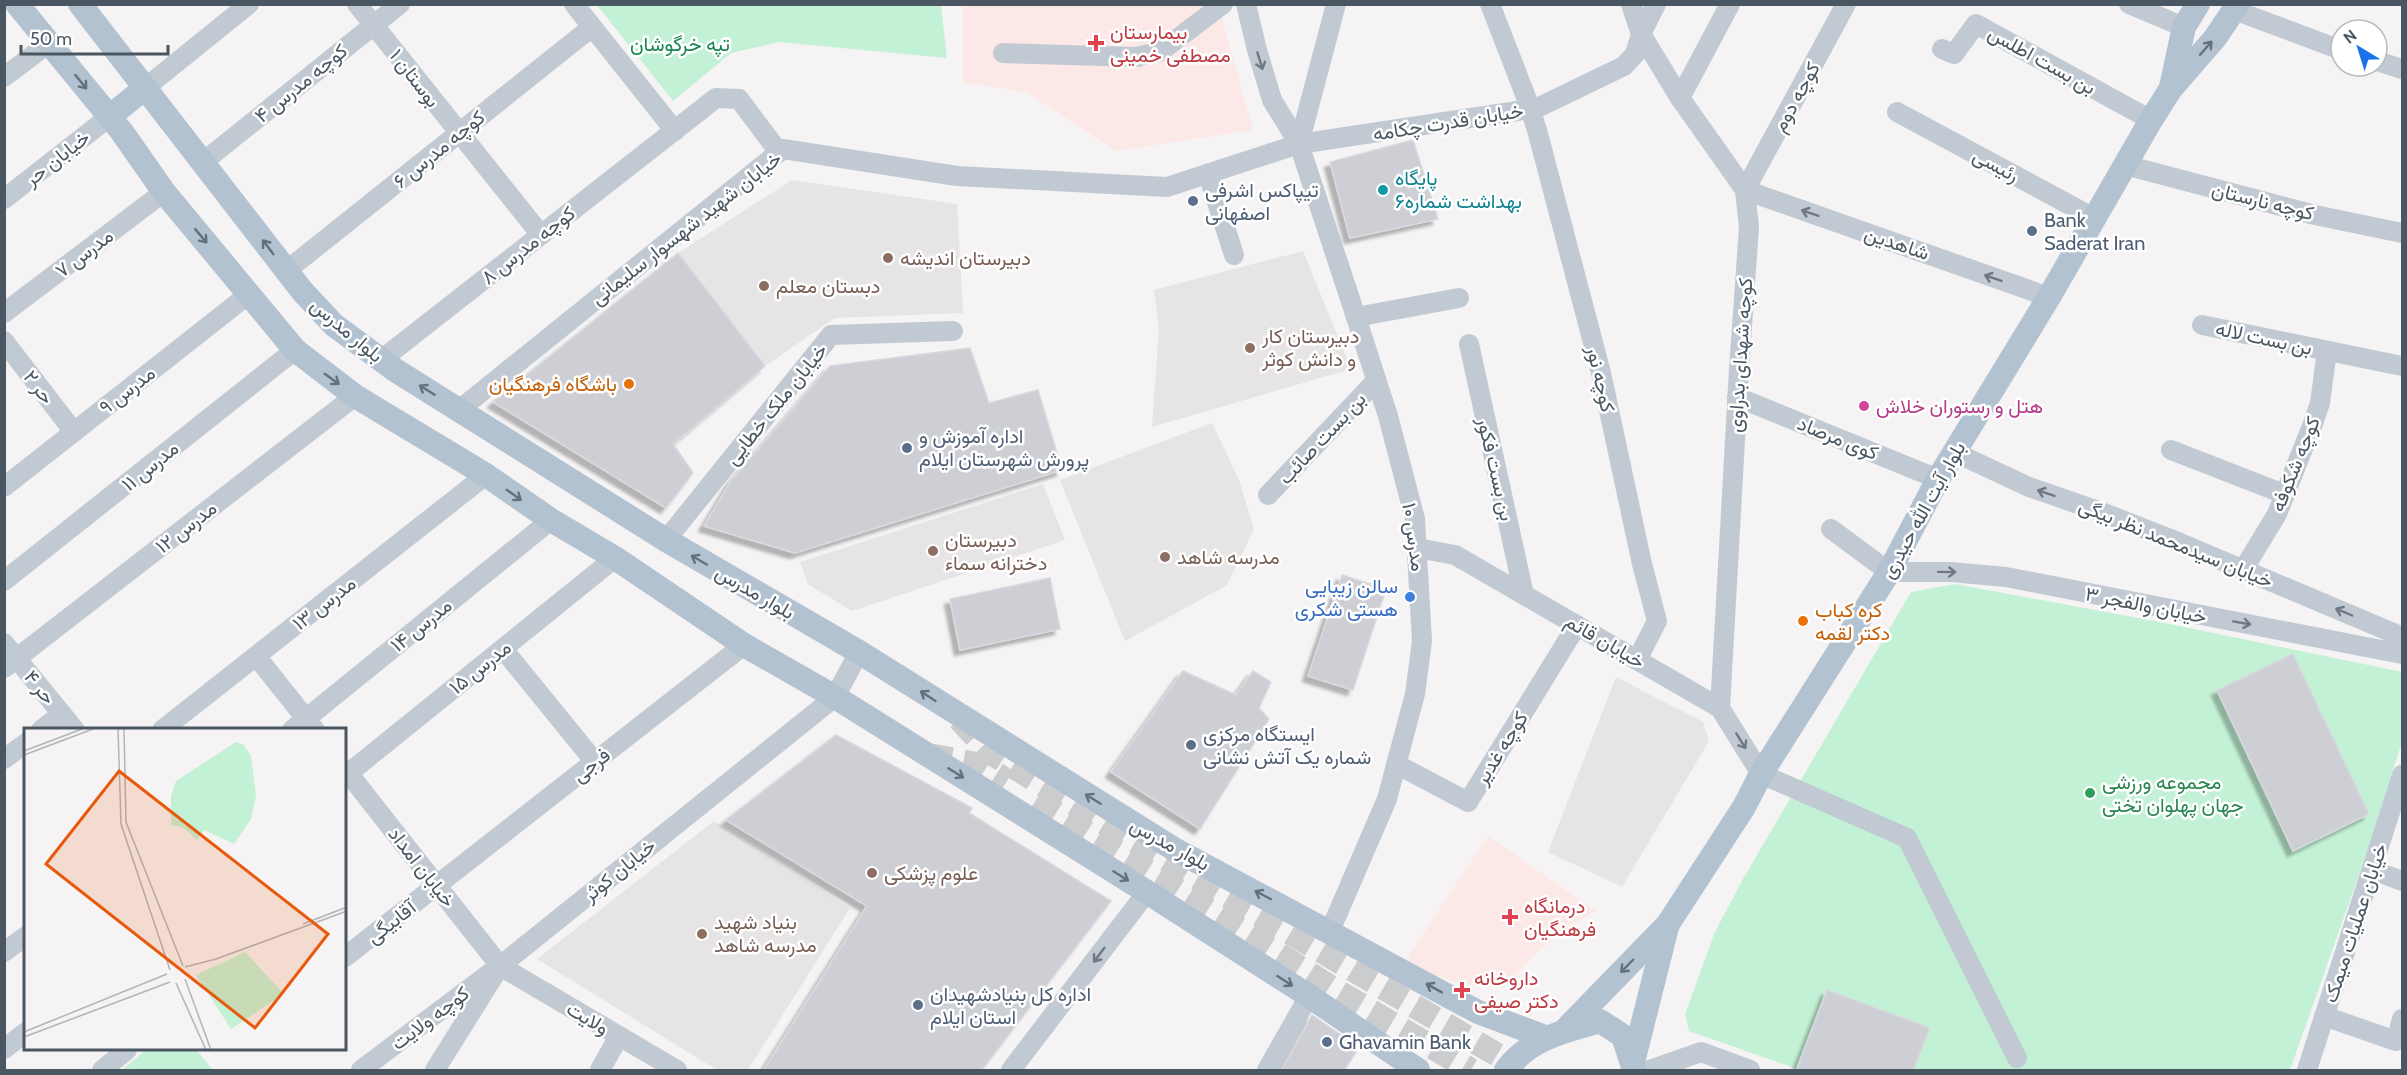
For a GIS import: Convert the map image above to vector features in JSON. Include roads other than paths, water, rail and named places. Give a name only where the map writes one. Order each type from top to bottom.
[{"type":"main road","points":[[17,4],[109,117],[164,192],[295,350],[354,396],[486,475],[551,520],[615,558],[744,645],[835,697],[1147,892],[1309,996],[1418,1071]]},
{"type":"main road","name":"بلوار آیت الله حیدری","points":[[2170,90],[2184,27],[2198,4]]},
{"type":"main road","name":"بلوار مدرس","points":[[87,7],[145,88],[286,271],[334,325],[381,360],[666,540],[859,652],[1174,849],[1478,1011],[1555,1034]]},
{"type":"main road","name":"بلوار آیت الله حیدری","points":[[1506,1071],[1530,1047],[1555,1034],[1668,924],[1744,807],[1761,774],[1889,572],[1938,479],[2049,297],[2151,120],[2170,90],[2215,38],[2236,7]]},
{"type":"main road","points":[[109,117],[145,88]]},
{"type":"main road","name":"بلوار آیت الله حیدری","points":[[1639,1068],[1668,924]]},
{"type":"main road","points":[[1555,1034],[1600,1021],[1623,1036],[1639,1068]]},
{"type":"street","points":[[145,88],[249,4]]},
{"type":"street","name":"بوستان ۱","points":[[357,4],[541,235]]},
{"type":"street","name":"کوچه مدرس ۴","points":[[202,162],[400,4]]},
{"type":"street","points":[[574,4],[675,131]]},
{"type":"street","points":[[1003,54],[1137,57],[1161,51],[1223,4]]},
{"type":"street","name":"مدرس ۱۰","points":[[1246,4],[1272,100],[1299,144],[1388,416],[1414,519],[1417,548],[1422,641],[1415,694],[1387,799],[1330,931]]},
{"type":"street","points":[[1299,144],[1336,4]]},
{"type":"street","name":"کوچه نور","points":[[1490,4],[1528,103],[1601,373],[1642,564],[1658,621],[1637,660]]},
{"type":"street","name":"کوچه شهدای بدراوی","points":[[1631,4],[1641,34],[1680,98],[1745,190],[1749,227],[1720,708]]},
{"type":"street","name":"خیابان قدرت چکامه","points":[[1299,144],[1528,103],[1624,66],[1635,54],[1641,34],[1656,4]]},
{"type":"street","points":[[1680,98],[1730,4]]},
{"type":"street","name":"کوچه دوم","points":[[1745,190],[1846,4]]},
{"type":"street","points":[[2128,4],[2184,27]]},
{"type":"street","points":[[2236,7],[2329,45]]},
{"type":"street","name":"بن بست اطلس","points":[[1942,49],[1954,54],[1976,24],[2151,120]]},
{"type":"street","name":"کوچه مدرس ۶","points":[[286,271],[592,27]]},
{"type":"street","points":[[4,77],[49,43]]},
{"type":"street","name":"کوچه مدرس ۸","points":[[381,360],[716,98],[740,99],[778,151]]},
{"type":"street","name":"رئیسی","points":[[1897,112],[2094,218]]},
{"type":"street","name":"خیابان حر","points":[[4,199],[109,117]]},
{"type":"street","name":"خیابان شهید شهسوار سلیمانی","points":[[459,410],[778,151],[788,148],[957,177],[1167,187],[1299,144]]},
{"type":"street","name":"کوچه نارستان","points":[[2125,165],[2316,215],[2403,233]]},
{"type":"street","points":[[1208,174],[1234,255]]},
{"type":"street","name":"شاهدین","points":[[1745,190],[2049,297]]},
{"type":"street","name":"مدرس ۷","points":[[4,314],[164,192]]},
{"type":"street","name":"مدرس ۹","points":[[4,487],[249,294]]},
{"type":"street","points":[[1356,317],[1459,298]]},
{"type":"street","name":"بن بست لاله","points":[[2202,326],[2403,366]]},
{"type":"street","name":"خیابان ملک خطایی","points":[[666,540],[831,335],[953,331]]},
{"type":"street","name":"حر ۲","points":[[4,341],[74,432]]},
{"type":"street","name":"بن بست فکور","points":[[1468,344],[1524,595]]},
{"type":"street","name":"مدرس ۱۱","points":[[4,581],[295,350]]},
{"type":"street","name":"کوچه شکوفه","points":[[2243,570],[2277,514],[2317,414],[2326,351]]},
{"type":"street","name":"بن بست صائب","points":[[1268,495],[1376,381]]},
{"type":"street","name":"مدرس ۱۲","points":[[9,657],[354,396]]},
{"type":"street","name":"کوی مرصاد","points":[[1737,397],[1938,479]]},
{"type":"street","points":[[2171,450],[2284,494]]},
{"type":"street","name":"خیابان سیدمحمد نظر بیگی","points":[[1954,452],[2029,487],[2104,513],[2243,570],[2398,641]]},
{"type":"street","name":"مدرس ۱۳","points":[[165,728],[486,475]]},
{"type":"street","name":"مدرس ۱۴","points":[[304,726],[551,520]]},
{"type":"street","points":[[1831,530],[1889,572]]},
{"type":"street","name":"خیابان قائم","points":[[1417,548],[1455,555],[1720,708],[1761,774]]},
{"type":"street","name":"مدرس ۱۵","points":[[346,772],[615,558]]},
{"type":"street","name":"خیابان والفجر ۳","points":[[1889,572],[1951,572],[2006,577],[2398,641]]},
{"type":"street","name":"کوچه غدیر","points":[[1396,764],[1468,802],[1577,625]]},
{"type":"street","name":"فرجی","points":[[437,886],[744,645]]},
{"type":"street","points":[[503,649],[595,762]]},
{"type":"street","points":[[835,697],[859,652]]},
{"type":"street","points":[[256,656],[304,726]]},
{"type":"street","name":"حر ۴","points":[[9,657],[73,728]]},
{"type":"street","name":"خیابان کوثر","points":[[435,1071],[500,966],[835,697]]},
{"type":"street","points":[[44,728],[62,714]]},
{"type":"street","points":[[4,759],[24,744]]},
{"type":"street","name":"خیابان امداد","points":[[346,772],[500,966]]},
{"type":"street","points":[[1761,774],[1907,838],[2017,1058]]},
{"type":"street","name":"خیابان عملیات میمک","points":[[2307,1071],[2403,775]]},
{"type":"street","points":[[2373,870],[2403,881]]},
{"type":"street","name":"آقابیگی","points":[[346,956],[437,886]]},
{"type":"street","points":[[1011,1071],[1147,892]]},
{"type":"street","points":[[4,952],[24,937]]},
{"type":"street","name":"ولایت","points":[[500,966],[677,1071]]},
{"type":"street","name":"کوچه ولایت","points":[[361,1071],[500,966]]},
{"type":"street","points":[[1267,1071],[1309,996]]},
{"type":"street","points":[[2324,1016],[2396,1041],[2403,1019]]},
{"type":"street","points":[[4,1049],[24,1034]]},
{"type":"street","points":[[600,1071],[620,1036]]},
{"type":"street","points":[[102,1071],[125,1051]]},
{"type":"street","points":[[1639,1068],[1701,1052],[1750,1071]]},
{"type":"tunnel","points":[[959,719],[991,753],[1124,835],[1523,1070]]},
{"type":"tunnel","points":[[928,755],[982,765],[1007,781]]},
{"type":"tunnel","points":[[1036,800],[1332,988],[1471,1070]]},
{"type":"place","name":"بیمارستان مصطفی خمینی","points":[[1096,43]]},
{"type":"place","name":"پایگاه بهداشت شماره۶","points":[[1383,190]]},
{"type":"place","name":"تیپاکس اشرفی اصفهانی","points":[[1193,201]]},
{"type":"place","name":"Bank Saderat Iran","points":[[2032,231]]},
{"type":"place","name":"دبیرستان اندیشه","points":[[888,258]]},
{"type":"place","name":"دبستان معلم","points":[[764,286]]},
{"type":"place","name":"دبیرستان کار و دانش کوثر","points":[[1250,348]]},
{"type":"place","name":"باشگاه فرهنگیان","points":[[629,384]]},
{"type":"place","name":"هتل و رستوران خلاش","points":[[1864,406]]},
{"type":"place","name":"اداره آموزش و پرورش شهرستان ایلام","points":[[907,448]]},
{"type":"place","name":"دبیرستان دخترانه سماء","points":[[933,551]]},
{"type":"place","name":"مدرسه شاهد","points":[[1165,557]]},
{"type":"place","name":"سالن زیبایی هستی شکری","points":[[1410,597]]},
{"type":"place","name":"کره کباب دکتر لقمه","points":[[1803,621]]},
{"type":"place","name":"ایستگاه مرکزی شماره یک آتش نشانی","points":[[1191,745]]},
{"type":"place","name":"مجموعه ورزشی جهان پهلوان تختی","points":[[2090,793]]},
{"type":"place","name":"علوم پزشکی","points":[[872,873]]},
{"type":"place","name":"درمانگاه فرهنگیان","points":[[1510,917]]},
{"type":"place","name":"بنیاد شهید مدرسه شاهد","points":[[702,934]]},
{"type":"place","name":"داروخانه دکتر صیفی","points":[[1462,990]]},
{"type":"place","name":"اداره کل بنیادشهیدان استان ایلام","points":[[918,1005]]},
{"type":"place","name":"Ghavamin Bank","points":[[1327,1042]]},
{"type":"park label","name":"تپه خرگوشان","points":[[680,44]]}]
